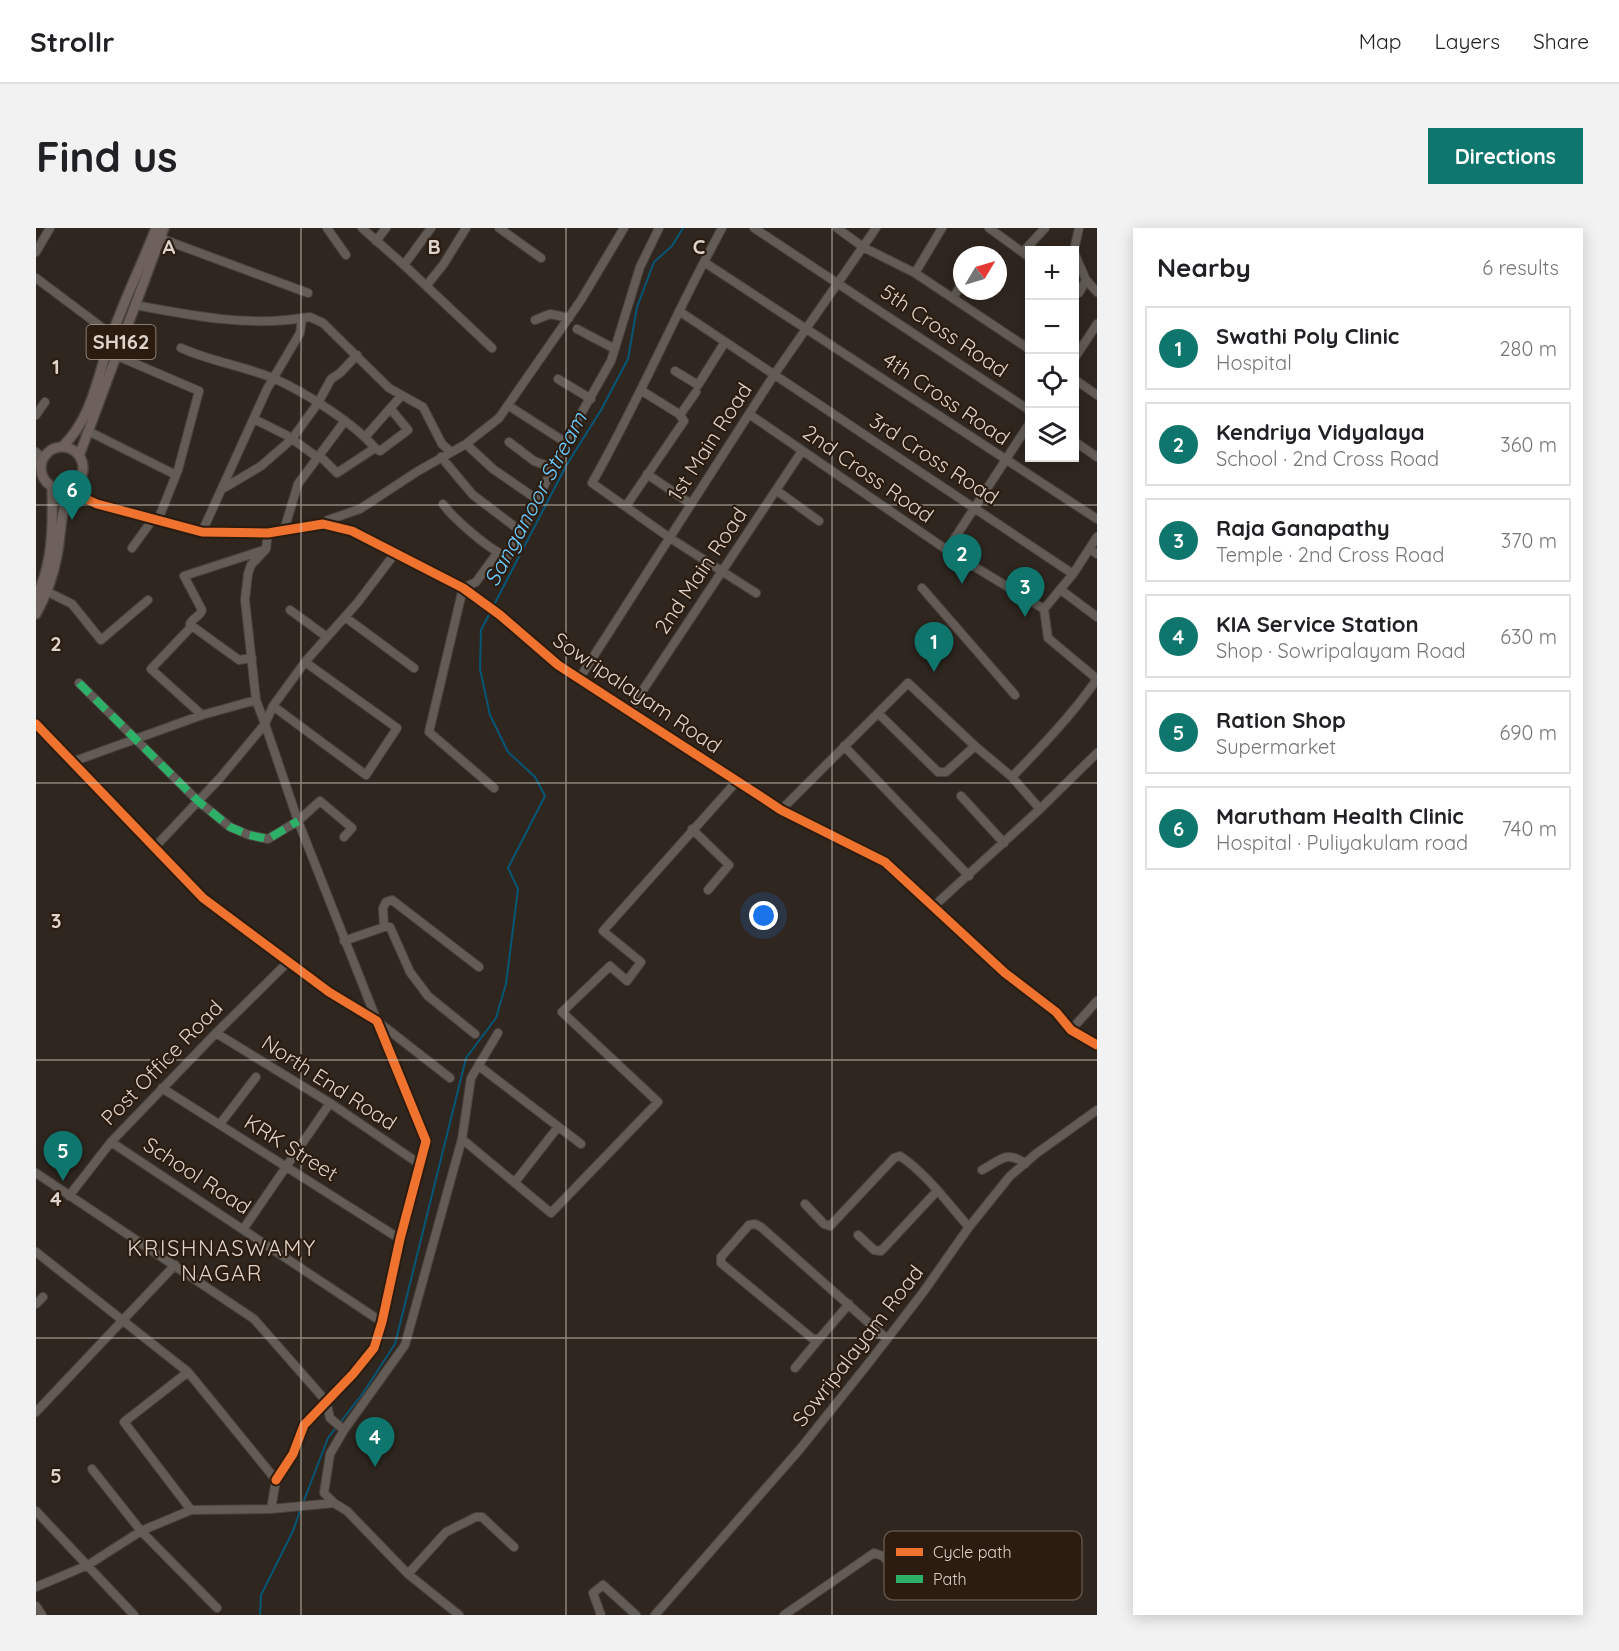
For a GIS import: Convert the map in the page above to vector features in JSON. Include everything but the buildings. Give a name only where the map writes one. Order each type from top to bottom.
[{"type":"main road","name":"SH162","points":[[111,353],[112,335],[156,234],[164,228]]},
{"type":"main road","name":"SH162","points":[[74,487],[82,473],[79,456],[111,353],[135,305],[156,234]]},
{"type":"main road","points":[[62,447],[73,436],[87,412],[111,353]]},
{"type":"main road","points":[[36,598],[43,583],[53,528],[52,488],[44,478],[38,457],[62,447],[69,448],[79,456]]},
{"type":"main road","points":[[52,488],[74,487]]},
{"type":"main road","points":[[36,614],[48,592],[57,556],[63,507],[74,487]]},
{"type":"street","points":[[36,252],[50,228]]},
{"type":"street","points":[[327,228],[346,255]]},
{"type":"street","points":[[362,228],[492,348]]},
{"type":"street","points":[[376,241],[386,228]]},
{"type":"street","points":[[404,265],[431,228]]},
{"type":"street","points":[[426,286],[443,266],[466,228]]},
{"type":"street","points":[[500,228],[541,258]]},
{"type":"street","points":[[323,524],[328,520],[360,509],[487,429],[509,406],[569,318],[624,228]]},
{"type":"street","points":[[443,504],[459,522],[498,552],[508,556],[615,349],[640,267],[659,228]]},
{"type":"street","points":[[722,228],[656,356],[642,391],[592,483],[670,538],[756,593]]},
{"type":"street","name":"5th Cross Road","points":[[754,228],[1026,408]]},
{"type":"street","points":[[837,228],[863,247],[915,273],[1025,346]]},
{"type":"street","name":"1st Main Road","points":[[579,679],[774,375],[876,228]]},
{"type":"street","points":[[915,273],[942,228]]},
{"type":"street","points":[[988,228],[1025,254]]},
{"type":"street","points":[[1032,246],[1045,228]]},
{"type":"street","points":[[1075,246],[1079,228]]},
{"type":"street","points":[[156,234],[308,293]]},
{"type":"street","name":"4th Cross Road","points":[[704,262],[1097,519]]},
{"type":"street","points":[[1079,263],[1086,280],[1097,292]]},
{"type":"street","points":[[36,278],[112,335]]},
{"type":"street","points":[[1079,293],[1086,280]]},
{"type":"street","points":[[135,305],[194,316],[243,321],[310,317],[323,323],[384,384],[423,407],[442,444],[451,452]]},
{"type":"street","name":"3rd Cross Road","points":[[679,311],[1073,574]]},
{"type":"street","points":[[535,320],[550,314],[569,318]]},
{"type":"street","points":[[202,532],[273,378],[300,333],[302,318]]},
{"type":"street","points":[[1077,354],[1097,324]]},
{"type":"street","points":[[577,329],[615,349]]},
{"type":"street","points":[[675,371],[698,385],[725,342]]},
{"type":"street","points":[[181,348],[201,357],[273,378],[318,403],[366,436],[380,451],[408,429],[390,408]]},
{"type":"street","points":[[111,353],[199,391],[176,475],[156,520],[132,548]]},
{"type":"street","points":[[223,489],[261,466],[292,439],[318,403],[331,379],[357,355]]},
{"type":"street","points":[[558,379],[591,399]]},
{"type":"street","points":[[1079,383],[1097,395]]},
{"type":"street","points":[[626,506],[684,421],[680,415],[642,391]]},
{"type":"street","points":[[680,415],[696,392]]},
{"type":"street","points":[[366,436],[401,396]]},
{"type":"street","points":[[36,415],[45,402]]},
{"type":"street","points":[[509,406],[565,442]]},
{"type":"street","name":"2nd Cross Road","points":[[749,414],[947,550],[1044,609]]},
{"type":"street","points":[[254,418],[318,456],[337,473],[375,448]]},
{"type":"street","points":[[285,530],[298,484],[344,422]]},
{"type":"street","points":[[947,550],[1025,430]]},
{"type":"street","points":[[88,431],[176,475]]},
{"type":"street","points":[[509,442],[534,461],[553,468]]},
{"type":"street","points":[[466,444],[493,469],[538,500]]},
{"type":"street","points":[[1079,444],[1097,457]]},
{"type":"street","name":"2nd Main Road","points":[[629,711],[802,451]]},
{"type":"street","points":[[441,458],[473,495],[522,532]]},
{"type":"street","points":[[647,474],[691,504]]},
{"type":"street","name":"Sowripalayam Road","points":[[74,487],[84,498],[97,504],[202,532],[268,532],[323,524],[352,531],[463,588],[482,600],[558,665],[579,679],[781,810],[885,862],[1005,973],[1056,1012],[1071,1030],[1097,1045]]},
{"type":"street","points":[[776,490],[819,521]]},
{"type":"street","points":[[268,532],[266,549],[251,565],[246,582],[245,600],[256,700],[298,821],[344,941],[426,1142],[374,1348],[353,1374],[304,1425],[293,1454],[276,1480],[271,1509]]},
{"type":"street","points":[[1012,777],[1052,736],[1097,679],[1048,638],[1044,609],[1093,551],[1097,537]]},
{"type":"street","points":[[252,658],[239,660],[190,624],[201,614],[202,610],[184,576],[266,549]]},
{"type":"street","points":[[154,848],[265,724],[273,706],[305,662],[345,617],[396,552]]},
{"type":"street","points":[[494,788],[429,732],[463,588],[476,582],[498,552]]},
{"type":"street","points":[[922,588],[1015,695]]},
{"type":"street","points":[[1061,590],[1097,617]]},
{"type":"street","points":[[48,592],[72,604],[101,640],[148,600]]},
{"type":"street","points":[[290,610],[327,637]]},
{"type":"street","points":[[345,617],[414,668]]},
{"type":"street","points":[[192,626],[152,669],[202,715]]},
{"type":"street","points":[[273,706],[366,775],[397,728],[305,662]]},
{"type":"street","points":[[79,683],[198,801],[231,827],[268,838],[298,821],[320,801],[352,828],[344,837]]},
{"type":"street","points":[[781,810],[908,683],[975,746],[1012,777],[1040,809]]},
{"type":"street","points":[[72,762],[202,715],[256,700]]},
{"type":"street","points":[[878,713],[939,772],[946,772],[975,746]]},
{"type":"street","points":[[36,724],[203,898],[329,992],[377,1021],[450,1078]]},
{"type":"street","points":[[844,746],[969,876]]},
{"type":"street","points":[[933,907],[969,876],[1097,753]]},
{"type":"street","points":[[462,1139],[551,1213],[658,1102],[562,1012],[610,966],[627,981],[641,962],[603,932],[737,781]]},
{"type":"street","points":[[961,796],[1004,843]]},
{"type":"street","points":[[692,829],[729,865],[708,890]]},
{"type":"street","points":[[384,927],[383,908],[386,902],[392,900],[479,967]]},
{"type":"street","points":[[344,941],[390,927],[410,972],[428,996],[475,1034]]},
{"type":"street","name":"Post Office Road","points":[[69,1196],[111,1142],[289,961]]},
{"type":"street","points":[[1071,1030],[1097,1000]]},
{"type":"street","name":"North End Road","points":[[216,1033],[330,1103],[421,1165]]},
{"type":"street","points":[[459,1615],[408,1574],[347,1511],[324,1493],[330,1454],[344,1430],[405,1345],[462,1139],[471,1078],[498,1033]]},
{"type":"street","points":[[478,1065],[581,1143]]},
{"type":"street","points":[[219,1124],[256,1077]]},
{"type":"street","name":"KRK Street","points":[[162,1088],[400,1239]]},
{"type":"street","points":[[244,1228],[330,1103]]},
{"type":"street","name":"Sowripalayam Road","points":[[657,1614],[800,1449],[924,1291],[969,1227],[1010,1176],[1097,1110]]},
{"type":"street","points":[[515,1182],[558,1127]]},
{"type":"street","name":"School Road","points":[[111,1142],[244,1228],[382,1322]]},
{"type":"street","points":[[805,1204],[824,1224],[830,1226],[894,1158],[900,1156],[937,1191],[969,1227]]},
{"type":"street","points":[[982,1170],[1007,1156],[1016,1156],[1025,1164]]},
{"type":"street","points":[[36,1173],[254,1319],[326,1401],[330,1418],[344,1430]]},
{"type":"street","points":[[858,1234],[874,1250],[881,1251],[937,1191]]},
{"type":"street","points":[[819,1339],[806,1335],[721,1263],[721,1257],[749,1226],[755,1224],[761,1227],[887,1339]]},
{"type":"street","points":[[36,1252],[188,1372],[276,1480]]},
{"type":"street","points":[[36,1412],[175,1265]]},
{"type":"street","points":[[36,1304],[43,1297]]},
{"type":"street","points":[[795,1368],[849,1304]]},
{"type":"street","points":[[188,1372],[124,1422],[191,1510]]},
{"type":"street","points":[[92,1469],[141,1531],[217,1608]]},
{"type":"street","points":[[36,1586],[87,1565],[141,1531],[191,1510],[271,1509],[334,1503]]},
{"type":"street","points":[[36,1511],[134,1615]]},
{"type":"street","points":[[408,1574],[446,1532],[476,1517],[482,1517],[514,1547]]},
{"type":"street","points":[[784,1615],[874,1553],[884,1557]]},
{"type":"street","points":[[601,1615],[593,1593],[603,1585],[636,1615]]},
{"type":"street","points":[[36,1606],[42,1615]]},
{"type":"waterway","name":"Sanganoor Stream","points":[[303,1503],[328,1438],[363,1393],[395,1344],[466,1058],[496,1018],[506,984],[518,889],[508,868],[545,796],[535,777],[508,752],[490,715],[480,669],[481,630],[566,466],[601,410],[628,359],[637,307],[654,262],[672,246],[683,228]]},
{"type":"waterway","name":"Sanganoor Stream","points":[[260,1615],[261,1595],[293,1531],[301,1508]]},
{"type":"marked path","points":[[79,683],[198,801],[230,827],[249,835],[268,839],[298,821]]},
{"type":"cycle path","points":[[73,487],[84,498],[97,504],[202,532],[268,533],[323,524],[352,531],[463,588],[500,615],[558,665],[781,810],[885,862],[1005,973],[1056,1012],[1071,1030],[1097,1045]]},
{"type":"cycle path","points":[[36,724],[203,898],[329,992],[377,1021],[426,1141],[374,1348],[353,1374],[304,1425],[293,1454],[276,1480]]},
{"type":"place","name":"Marutham Health Clinic","points":[[72,520]]},
{"type":"place","name":"Kendriya Vidyalaya","points":[[962,584]]},
{"type":"place","name":"Raja Ganapathy","points":[[1025,617]]},
{"type":"place","name":"Swathi Poly Clinic","points":[[934,672]]},
{"type":"place","name":"Ration Shop","points":[[63,1181]]},
{"type":"place","name":"KIA Service Station","points":[[375,1467]]},
{"type":"district","name":"KRISHNASWAMY NAGAR","points":[[222,1260]]}]
